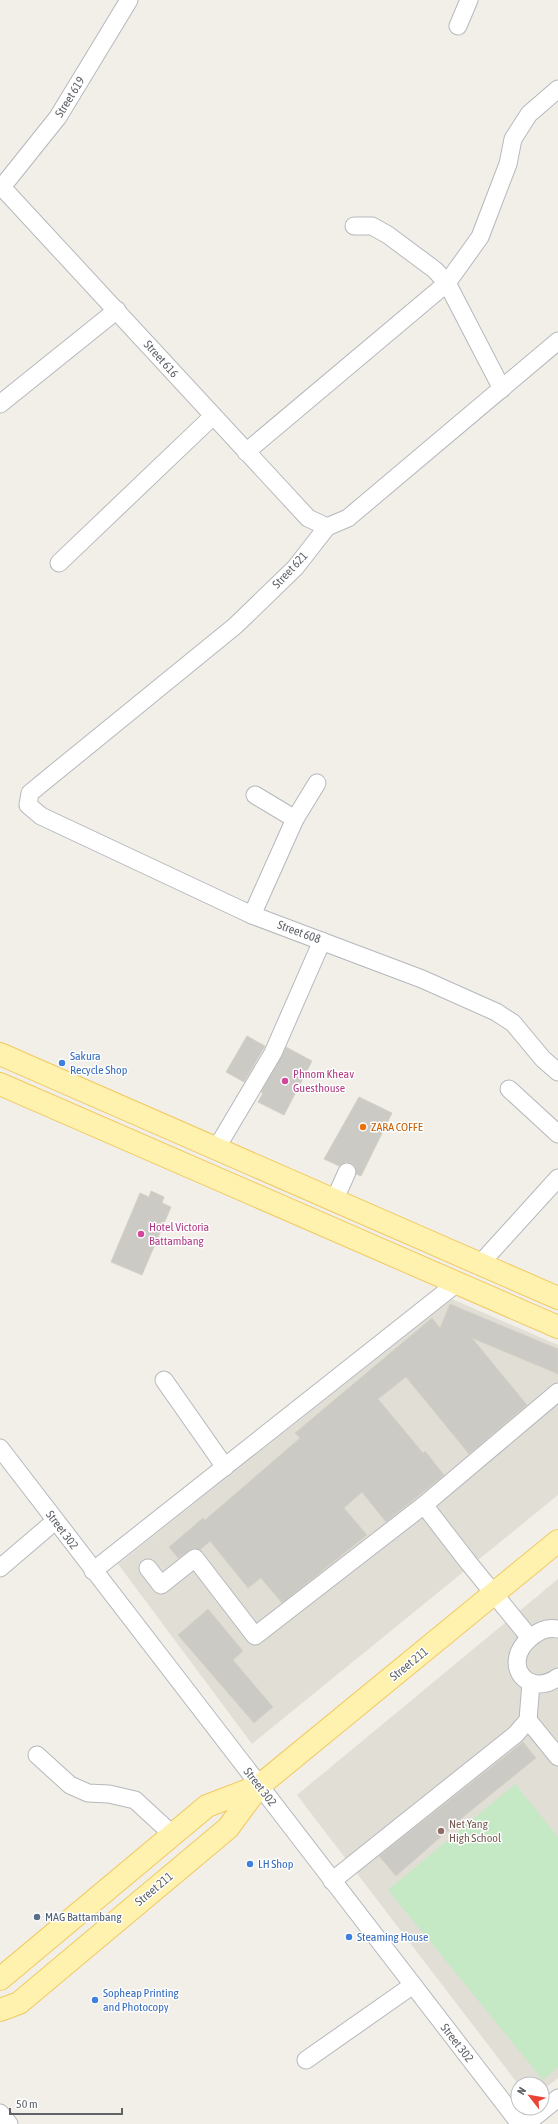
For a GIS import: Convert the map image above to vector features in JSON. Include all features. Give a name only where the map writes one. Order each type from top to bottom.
[{"type":"main road","points":[[0,1054],[558,1298]]},
{"type":"main road","points":[[0,1084],[558,1328]]},
{"type":"main road","name":"Street 211","points":[[0,2010],[18,2002],[228,1828],[259,1786],[495,1594],[558,1540]]},
{"type":"main road","name":"Street 211","points":[[0,1979],[207,1806],[259,1786]]},
{"type":"street","name":"Street 619","points":[[1,186],[58,117],[129,0]]},
{"type":"street","points":[[458,26],[469,0]]},
{"type":"street","points":[[246,452],[447,283],[480,237],[508,164],[513,139],[529,114],[558,89]]},
{"type":"street","name":"Street 616","points":[[1,186],[308,518],[327,527]]},
{"type":"street","points":[[354,226],[372,226],[388,235],[435,270],[447,283],[502,389]]},
{"type":"street","points":[[0,404],[116,310]]},
{"type":"street","name":"Street 621","points":[[28,805],[30,793],[235,626],[295,568],[327,527],[348,518],[558,341]]},
{"type":"street","points":[[59,563],[213,416]]},
{"type":"street","points":[[252,915],[296,819],[317,783]]},
{"type":"street","points":[[255,795],[296,819]]},
{"type":"street","name":"Street 608","points":[[28,805],[41,816],[252,915],[422,979],[496,1012],[513,1024],[543,1059],[558,1072]]},
{"type":"street","points":[[216,1149],[273,1053],[322,941]]},
{"type":"street","points":[[509,1089],[558,1134]]},
{"type":"street","points":[[334,1201],[347,1172]]},
{"type":"street","points":[[480,1264],[558,1178]]},
{"type":"street","points":[[93,1571],[457,1283]]},
{"type":"street","points":[[164,1380],[225,1467]]},
{"type":"street","points":[[148,1568],[161,1585],[195,1558],[255,1636],[424,1505],[558,1392]]},
{"type":"street","name":"Street 302","points":[[0,1448],[93,1571],[520,2124]]},
{"type":"street","points":[[424,1505],[530,1638]]},
{"type":"street","points":[[0,1568],[55,1521]]},
{"type":"street","points":[[558,1629],[544,1629],[530,1638],[519,1649],[516,1665],[519,1672],[531,1683],[542,1685],[552,1682],[558,1677]]},
{"type":"street","points":[[332,1881],[516,1734],[528,1720],[531,1683]]},
{"type":"street","points":[[528,1720],[558,1757]]},
{"type":"street","points":[[38,1755],[70,1785],[88,1793],[109,1794],[136,1800],[173,1835]]},
{"type":"street","points":[[306,2060],[412,1985]]},
{"type":"street","points":[[526,2124],[558,2098]]},
{"type":"street","points":[[0,2113],[9,2124]]},
{"type":"shaded area","points":[[452,1299],[558,1345],[558,1495],[252,1744],[118,1564]]},
{"type":"shaded area","name":"Net Yang High School","points":[[558,1579],[558,2078],[550,2084],[550,2076],[512,2076],[297,1795]]},
{"type":"green space","points":[[515,1784],[558,1837],[558,2067],[548,2076],[540,2076],[388,1890]]},
{"type":"building","points":[[247,1036],[265,1046],[244,1082],[226,1072]]},
{"type":"building","name":"Phnom Kheav Guesthouse","points":[[286,1047],[312,1061],[284,1115],[258,1102],[263,1093],[261,1092]]},
{"type":"building","name":"ZARA COFFE","points":[[359,1097],[392,1113],[361,1176],[356,1174],[355,1166],[351,1163],[346,1162],[339,1166],[324,1159]]},
{"type":"building","name":"Hotel Victoria Battambang","points":[[151,1191],[164,1197],[162,1203],[171,1207],[142,1275],[111,1262],[140,1193],[149,1197]]},
{"type":"building","points":[[450,1304],[558,1349],[558,1374],[472,1338],[527,1405],[469,1454],[406,1377],[378,1399],[423,1453],[425,1451],[444,1475],[386,1522],[362,1492],[344,1508],[367,1535],[282,1603],[261,1578],[248,1588],[210,1541],[200,1550],[193,1548],[178,1558],[169,1547],[203,1518],[205,1520],[300,1438],[295,1433],[432,1318],[440,1328]]},
{"type":"building","points":[[208,1609],[243,1651],[233,1660],[273,1707],[254,1723],[178,1635]]},
{"type":"building","points":[[523,1742],[536,1758],[468,1813],[396,1876],[379,1856]]},
{"type":"place","name":"Sakura Recycle Shop","points":[[62,1063]]},
{"type":"place","name":"Phnom Kheav Guesthouse","points":[[285,1081]]},
{"type":"place","name":"ZARA COFFE","points":[[363,1127]]},
{"type":"place","name":"Hotel Victoria Battambang","points":[[141,1234]]},
{"type":"place","name":"Net Yang High School","points":[[441,1831]]},
{"type":"place","name":"LH Shop","points":[[250,1864]]},
{"type":"place","name":"MAG Battambang","points":[[37,1917]]},
{"type":"place","name":"Steaming House","points":[[349,1937]]},
{"type":"place","name":"Sopheap Printing and Photocopy","points":[[95,2000]]}]
